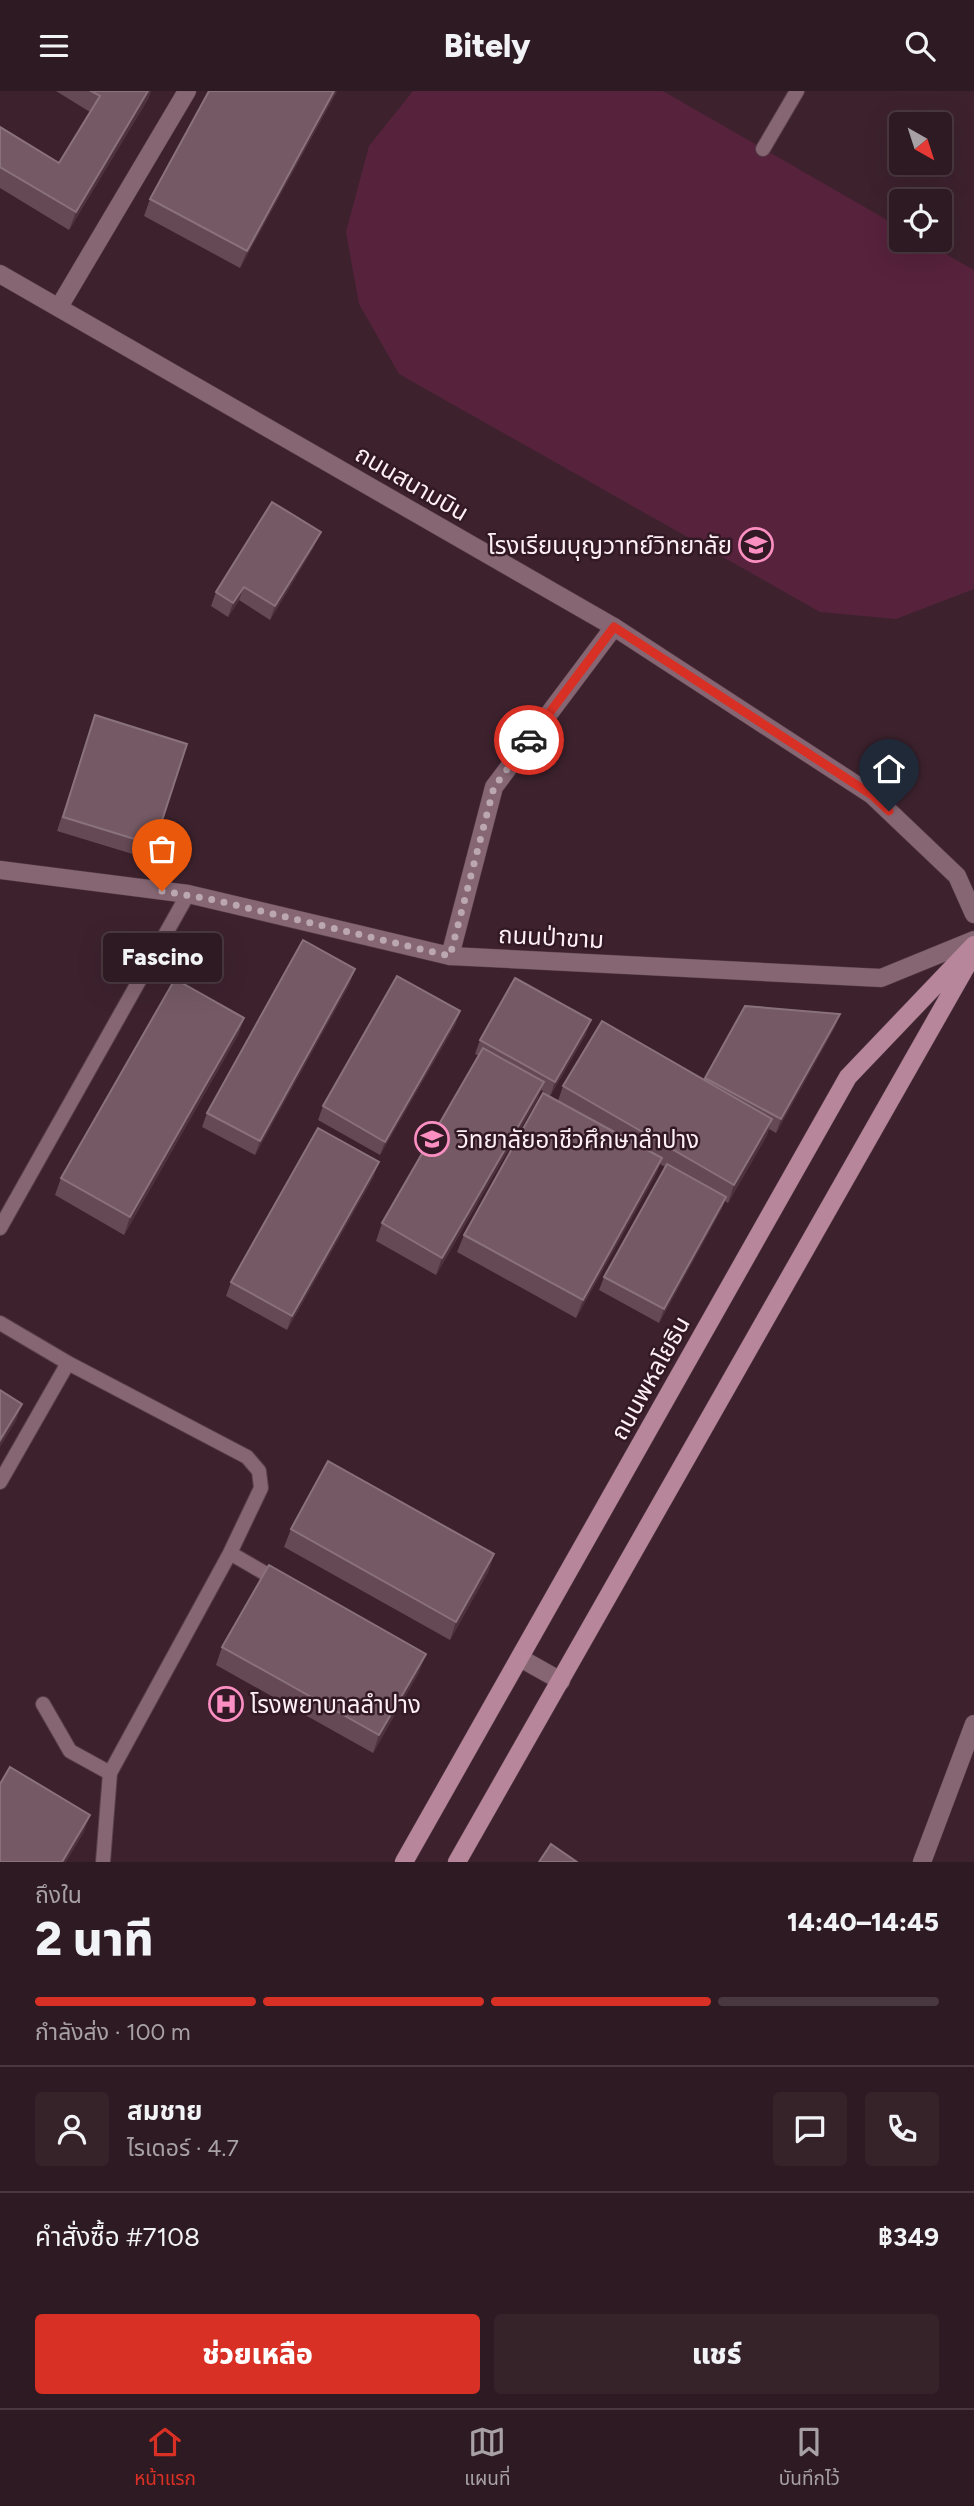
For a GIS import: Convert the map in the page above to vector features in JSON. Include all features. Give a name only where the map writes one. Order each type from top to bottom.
[{"type":"main road","name":"ถนนพหลโยธิน","points":[[404,1862],[848,1077],[974,945]]},
{"type":"main road","points":[[457,1862],[974,952]]},
{"type":"street","points":[[58,307],[187,91]]},
{"type":"street","name":"ถนนสนามบิน","points":[[0,274],[614,627],[872,795],[957,876],[974,914]]},
{"type":"street","points":[[450,956],[494,787],[614,627]]},
{"type":"street","name":"ถนนป่าขาม","points":[[0,870],[188,894],[450,956],[881,978],[974,940]]},
{"type":"street","points":[[520,1658],[561,1681]]},
{"type":"street","points":[[922,1862],[974,1724]]},
{"type":"lane","points":[[764,149],[797,91]]},
{"type":"lane","points":[[0,1228],[188,894]]},
{"type":"lane","points":[[0,1322],[68,1363],[247,1457],[259,1471],[261,1488],[230,1553],[110,1773],[103,1862]]},
{"type":"lane","points":[[0,1482],[68,1363]]},
{"type":"lane","points":[[230,1553],[288,1586]]},
{"type":"lane","points":[[43,1704],[71,1751],[110,1773]]},
{"type":"shaded area","points":[[413,91],[663,91],[889,221],[889,252],[942,252],[974,270],[974,589],[896,619],[820,612],[399,374],[359,304],[346,232],[369,146]]},
{"type":"building","points":[[91,91],[148,91],[76,212],[0,167],[0,127],[59,163],[100,96]]},
{"type":"building","points":[[209,91],[334,91],[247,251],[150,199]]},
{"type":"building","points":[[272,502],[321,532],[275,606],[244,587],[233,603],[216,592]]},
{"type":"building","points":[[95,715],[187,744],[154,845],[63,817]]},
{"type":"building","points":[[303,940],[355,969],[260,1141],[207,1113]]},
{"type":"building","points":[[397,976],[460,1011],[385,1142],[323,1106]]},
{"type":"building","points":[[515,978],[591,1020],[555,1082],[480,1040]]},
{"type":"building","points":[[175,979],[244,1018],[130,1217],[61,1178]]},
{"type":"building","points":[[745,1006],[840,1014],[781,1119],[705,1078]]},
{"type":"building","points":[[602,1021],[772,1119],[734,1185],[563,1086]]},
{"type":"building","points":[[483,1048],[544,1082],[442,1258],[382,1223]]},
{"type":"building","points":[[543,1093],[662,1158],[583,1300],[464,1235]]},
{"type":"building","points":[[318,1128],[379,1162],[292,1316],[231,1282]]},
{"type":"building","points":[[667,1164],[726,1197],[664,1309],[604,1277]]},
{"type":"building","points":[[0,1390],[22,1404],[0,1440]]},
{"type":"building","points":[[328,1461],[494,1554],[456,1622],[291,1529]]},
{"type":"building","points":[[269,1565],[426,1654],[379,1735],[222,1647]]},
{"type":"building","points":[[10,1767],[90,1815],[62,1862],[0,1862],[0,1784]]},
{"type":"building","points":[[551,1844],[577,1862],[539,1862]]},
{"type":"way so far","points":[[162,891],[188,894],[450,956],[494,787],[529,740]]},
{"type":"place","name":"โรงเรียนบุญวาทย์วิทยาลัย","points":[[756,545]]},
{"type":"place","name":"Fascino","points":[[162,891]]},
{"type":"place","name":"วิทยาลัยอาชีวศึกษาลำปาง","points":[[432,1139]]},
{"type":"place","name":"โรงพยาบาลลำปาง","points":[[226,1704]]},
{"type":"route","points":[[529,740],[614,627],[872,795],[889,811]]}]
